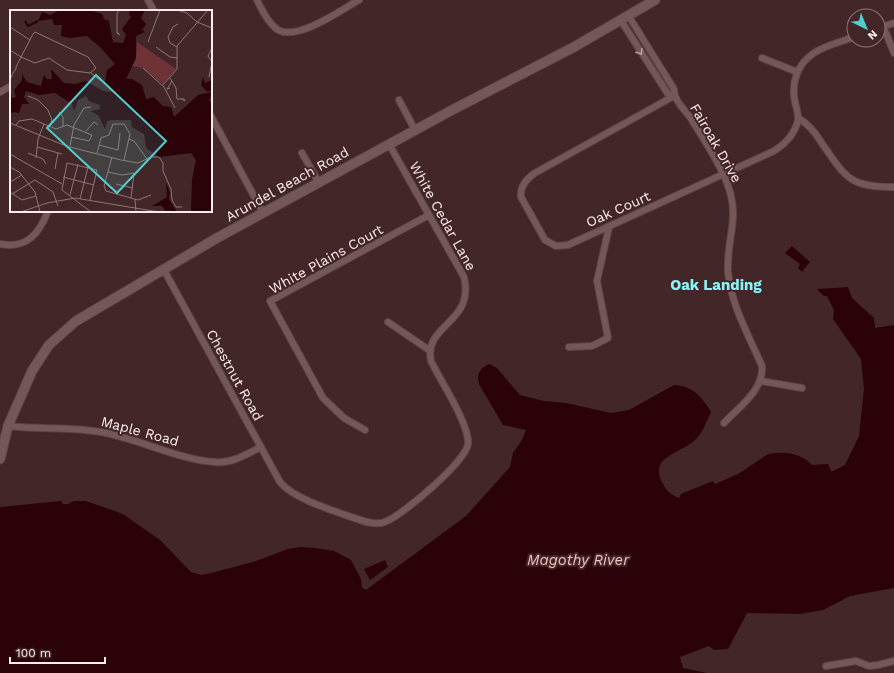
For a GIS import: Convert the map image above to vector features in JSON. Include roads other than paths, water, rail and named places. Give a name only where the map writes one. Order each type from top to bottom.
[{"type":"street","points":[[148,0],[153,10]]},
{"type":"street","points":[[257,0],[272,25],[285,33],[297,32],[306,29],[359,0]]},
{"type":"street","name":"Arundel Beach Road","points":[[0,459],[8,426],[32,371],[48,345],[90,311],[263,213],[415,130],[574,47],[655,0]]},
{"type":"street","name":"Fairoak Drive","points":[[624,17],[674,89],[674,96]]},
{"type":"street","name":"Fairoak Drive","points":[[624,17],[668,94],[674,96],[692,120],[724,175],[732,195],[734,208],[733,231],[728,272],[736,306],[762,366],[761,381]]},
{"type":"street","points":[[886,37],[894,53]]},
{"type":"street","points":[[846,40],[823,48],[813,54],[797,72],[793,92],[798,118],[811,128],[840,169],[853,181],[870,187],[894,187]]},
{"type":"street","points":[[762,58],[797,72]]},
{"type":"street","points":[[0,92],[10,87]]},
{"type":"street","name":"Oak Court","points":[[674,96],[535,173],[522,186],[520,192],[523,204],[541,236],[550,244],[561,246],[568,245],[724,175],[782,146],[793,133],[798,118]]},
{"type":"street","points":[[399,100],[415,130]]},
{"type":"street","points":[[212,118],[263,213]]},
{"type":"street","name":"White Cedar Lane","points":[[389,144],[464,277],[466,290],[464,304],[434,340],[429,350]]},
{"type":"street","points":[[302,153],[319,183]]},
{"type":"street","points":[[0,244],[8,246],[17,244],[34,236],[41,227],[48,212]]},
{"type":"street","name":"White Plains Court","points":[[365,430],[344,418],[323,398],[270,301],[429,215]]},
{"type":"street","points":[[569,347],[592,346],[608,338],[597,281],[609,227]]},
{"type":"street","name":"Chestnut Road","points":[[164,270],[280,482],[287,490],[301,497],[373,524],[390,520],[410,507],[460,459],[468,445],[465,426],[431,361],[429,350]]},
{"type":"street","points":[[388,322],[429,350]]},
{"type":"street","points":[[724,423],[761,381],[802,388]]},
{"type":"street","name":"Maple Road","points":[[8,426],[27,428],[45,427],[84,429],[134,440],[195,459],[216,463],[238,458],[261,447]]},
{"type":"street","points":[[826,666],[856,661],[869,666],[894,661]]},
{"type":"water","points":[[792,246],[810,262],[802,272],[798,268],[800,264],[785,253]]},
{"type":"water","name":"Magothy River","points":[[848,287],[852,298],[874,318],[875,328],[894,325],[894,588],[850,596],[823,610],[799,614],[747,613],[728,649],[714,650],[709,646],[680,657],[683,668],[707,673],[0,673],[0,507],[61,501],[63,504],[68,504],[74,501],[86,501],[123,514],[160,540],[191,572],[201,575],[253,562],[288,549],[301,547],[334,551],[351,560],[361,579],[362,588],[366,590],[466,516],[510,467],[513,453],[522,440],[526,430],[503,425],[479,384],[478,375],[483,368],[489,364],[497,368],[520,395],[544,401],[566,403],[611,413],[629,410],[674,385],[692,390],[700,397],[711,412],[703,429],[696,439],[691,444],[670,455],[664,460],[660,465],[659,472],[666,489],[679,498],[681,494],[713,481],[715,484],[738,474],[768,454],[786,453],[797,455],[812,465],[828,464],[831,471],[833,471],[845,465],[859,436],[864,389],[861,359],[833,319],[834,310],[827,296],[824,296],[817,289]]},
{"type":"water","points":[[385,560],[388,567],[370,580],[364,569]]},
{"type":"district","name":"Oak Landing","points":[[716,285]]}]
